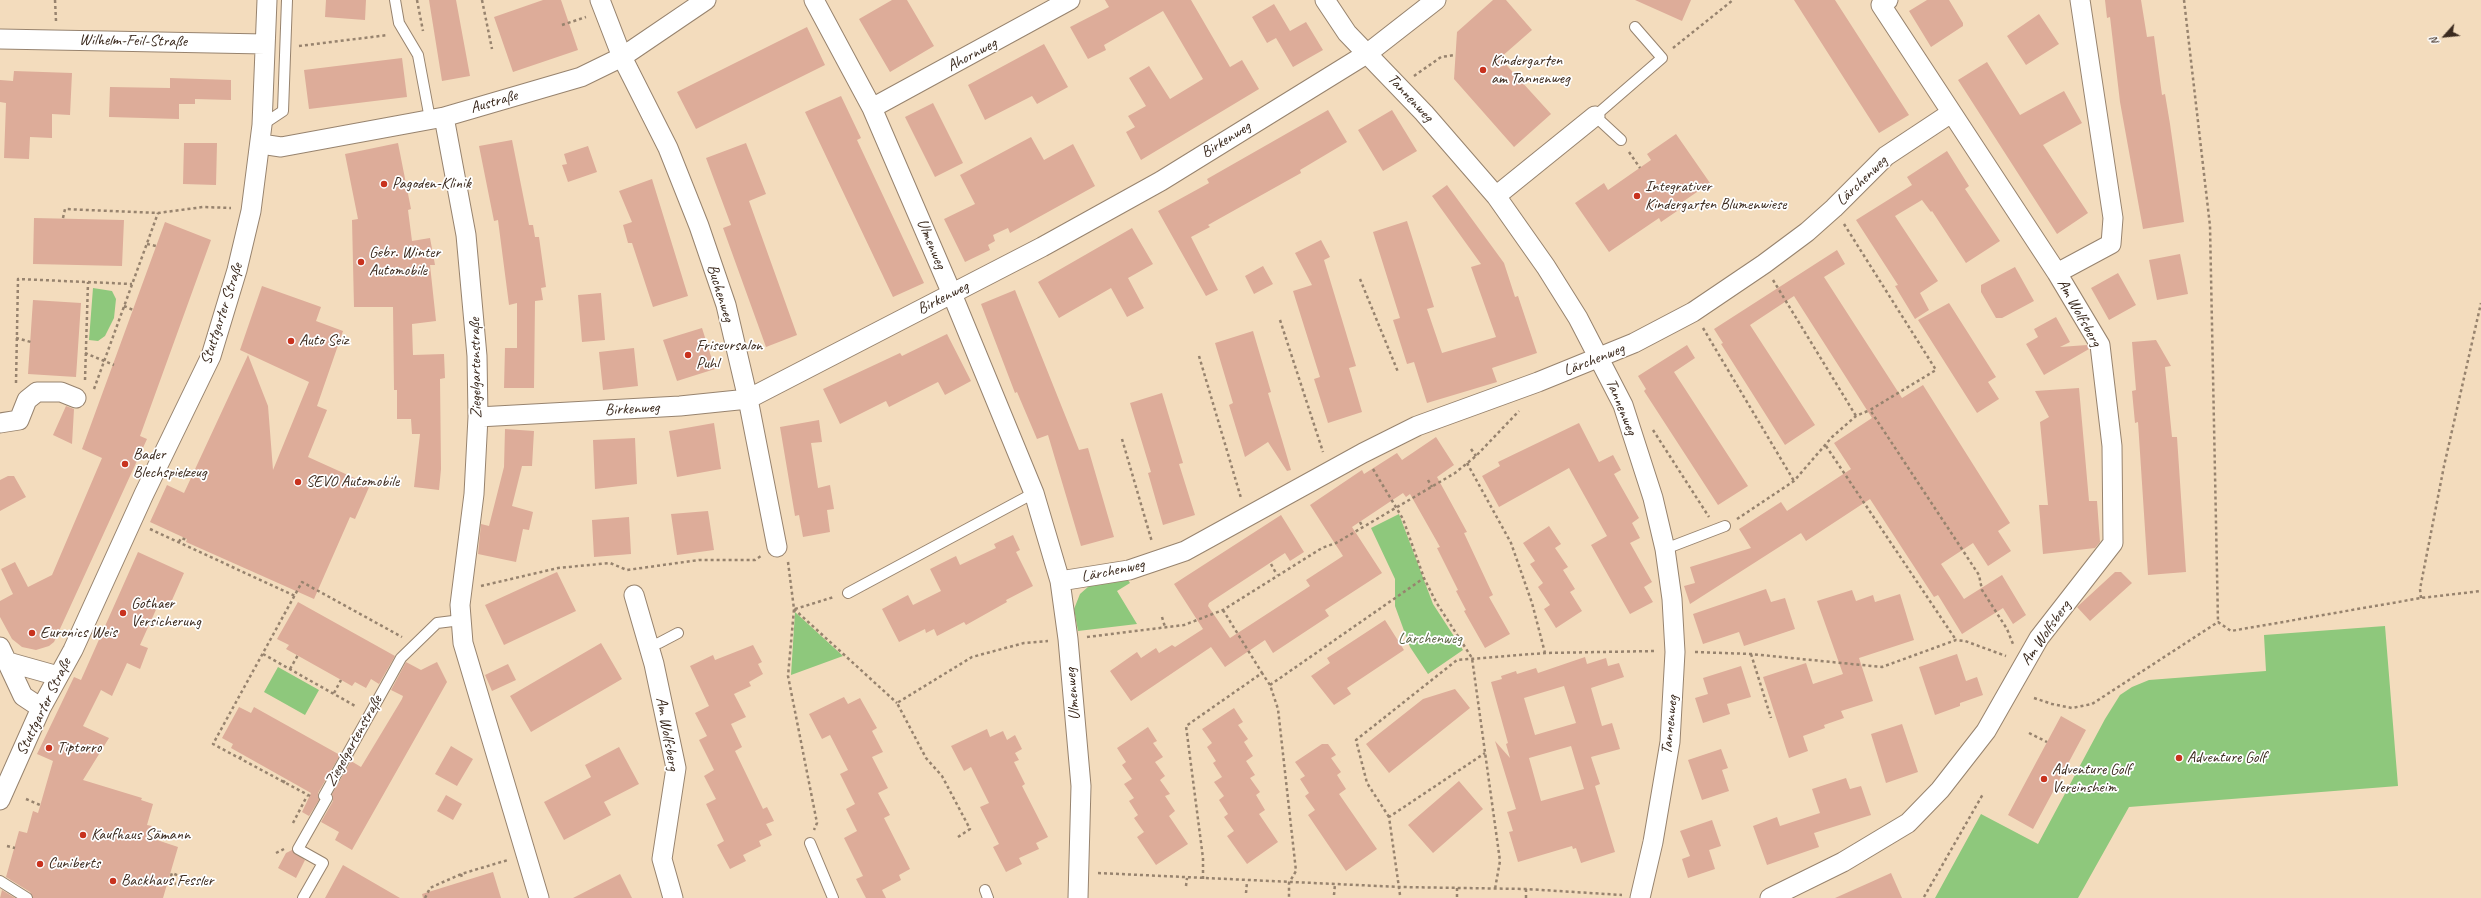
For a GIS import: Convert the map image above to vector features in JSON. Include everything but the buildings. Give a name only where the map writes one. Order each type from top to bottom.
[{"type":"street","name":"Stuttgarter Straße","points":[[0,800],[41,708],[58,676],[211,356],[237,270],[251,211],[261,144],[267,0]]},
{"type":"street","name":"Buchenweg","points":[[600,0],[622,57],[668,148],[699,226],[726,305],[748,399],[777,547]]},
{"type":"street","name":"Austraße","points":[[261,144],[282,147],[437,118],[581,76],[622,57],[706,0]]},
{"type":"street","name":"Ulmenweg","points":[[814,0],[872,108],[952,294],[1034,493],[1060,581],[1068,639],[1081,786],[1078,898]]},
{"type":"street","name":"Ahornweg","points":[[872,108],[1070,0]]},
{"type":"street","name":"Tannenweg","points":[[1325,0],[1347,33],[1368,53],[1424,113],[1496,196],[1546,267],[1600,358],[1623,405],[1638,450],[1665,549],[1672,599],[1675,652],[1670,742],[1654,842],[1633,897]]},
{"type":"street","name":"Birkenweg","points":[[478,417],[680,406],[748,399],[1042,247],[1161,181],[1368,53],[1436,0]]},
{"type":"street","name":"Am Wolfsberg","points":[[1770,898],[1843,862],[1908,823],[1940,790],[1986,731],[2038,638],[2113,543],[2112,446],[2100,345],[2057,273],[1881,5],[1888,0]]},
{"type":"street","name":"Am Wolfsberg","points":[[2057,273],[2111,244],[2113,218],[2080,0]]},
{"type":"street","name":"Wilhelm-Feil-Straße","points":[[0,39],[265,44]]},
{"type":"street","name":"Lärchenweg","points":[[1060,581],[1129,570],[1157,562],[1185,550],[1363,453],[1417,426],[1538,382],[1634,344],[1693,312],[1764,264],[1807,232],[1834,208],[1886,156],[1951,113]]},
{"type":"street","points":[[1496,196],[1595,116]]},
{"type":"street","name":"Ziegelgartenstraße","points":[[437,118],[466,235],[474,302],[478,417],[470,534],[462,587],[461,620],[463,643],[539,898]]},
{"type":"street","points":[[0,423],[20,420],[27,400],[37,392],[80,393]]},
{"type":"street","name":"Am Wolfsberg","points":[[634,595],[648,645],[676,768],[662,859],[673,898]]},
{"type":"street","points":[[4,655],[58,676]]},
{"type":"street","points":[[4,655],[23,696],[41,708]]},
{"type":"lane","points":[[262,124],[283,110],[287,0]]},
{"type":"lane","points":[[395,0],[399,23],[418,54],[437,118]]},
{"type":"lane","points":[[1621,140],[1595,116],[1662,58],[1635,27]]},
{"type":"lane","points":[[848,593],[1034,493]]},
{"type":"lane","points":[[1665,549],[1721,527]]},
{"type":"lane","name":"Ziegelgartenstraße","points":[[303,898],[323,863],[298,849],[327,798],[324,796],[401,658],[437,623],[461,620]]},
{"type":"lane","points":[[648,645],[659,643],[678,632]]},
{"type":"lane","points":[[810,843],[833,898]]},
{"type":"lane","points":[[0,881],[27,898]]},
{"type":"path","points":[[482,0],[492,49]]},
{"type":"path","points":[[1662,58],[1733,0]]},
{"type":"path","points":[[2184,0],[2210,218],[2218,622]]},
{"type":"path","points":[[562,25],[575,21]]},
{"type":"path","points":[[285,48],[405,33]]},
{"type":"path","points":[[1418,73],[1440,57],[1455,56]]},
{"type":"path","points":[[63,218],[65,209],[158,213],[218,207]]},
{"type":"path","points":[[1652,429],[1721,527],[1794,481],[1826,446],[1832,437],[1856,416],[1870,410],[1936,370],[1834,208]]},
{"type":"path","points":[[94,389],[106,362],[124,306],[158,213]]},
{"type":"path","points":[[147,244],[156,246]]},
{"type":"path","points":[[1764,264],[1856,416]]},
{"type":"path","points":[[27,400],[16,387],[18,279],[132,284]]},
{"type":"path","points":[[1360,279],[1398,372]]},
{"type":"path","points":[[80,393],[85,353],[88,282]]},
{"type":"path","points":[[2421,598],[2420,589],[2444,466],[2481,303]]},
{"type":"path","points":[[124,306],[133,310]]},
{"type":"path","points":[[1693,312],[1794,481]]},
{"type":"path","points":[[1280,320],[1329,472]]},
{"type":"path","points":[[16,338],[30,342]]},
{"type":"path","points":[[85,353],[114,365]]},
{"type":"path","points":[[1199,356],[1247,517]]},
{"type":"path","points":[[897,703],[972,657],[1024,643],[1184,625],[1223,610],[1277,575],[1432,487],[1467,463],[1476,456],[1524,406],[1538,382]]},
{"type":"path","points":[[1870,410],[1979,575],[1982,590],[2007,628],[2021,669]]},
{"type":"path","points":[[1122,439],[1157,562]]},
{"type":"path","points":[[1826,446],[1956,640]]},
{"type":"path","points":[[1471,449],[1476,456]]},
{"type":"path","points":[[1363,453],[1397,507],[1424,578],[1436,602],[1472,658],[1500,861],[1495,889]]},
{"type":"path","points":[[1467,463],[1511,543],[1532,603],[1545,654]]},
{"type":"path","points":[[1428,480],[1432,487]]},
{"type":"path","points":[[1360,522],[1362,526]]},
{"type":"path","points":[[148,528],[295,596]]},
{"type":"path","points":[[179,542],[181,538],[187,540]]},
{"type":"path","points":[[777,547],[786,553],[794,609],[788,676],[816,823],[810,843]]},
{"type":"path","points":[[462,587],[475,587],[558,568],[610,563],[627,570],[699,560],[755,560]]},
{"type":"path","points":[[1271,564],[1277,575]]},
{"type":"path","points":[[1270,685],[1424,578]]},
{"type":"path","points":[[293,823],[307,796],[213,744],[302,582],[387,629]]},
{"type":"path","points":[[2218,622],[2231,631],[2421,598],[2481,590]]},
{"type":"path","points":[[794,609],[848,593]]},
{"type":"path","points":[[794,609],[897,703],[926,758],[942,776],[970,829],[958,837]]},
{"type":"path","points":[[1223,610],[1270,685],[1278,709],[1296,871],[1289,883],[1289,898]]},
{"type":"path","points":[[1162,617],[1165,627]]},
{"type":"path","points":[[2034,698],[2052,704],[2072,708],[2092,704],[2218,622]]},
{"type":"path","points":[[1400,895],[1389,817],[1367,783],[1356,740],[1457,660],[1545,654],[1675,652],[1751,654],[1882,667],[1956,640],[1965,641],[2008,657],[2021,669]]},
{"type":"path","points":[[263,654],[355,705]]},
{"type":"path","points":[[1751,654],[1771,718]]},
{"type":"path","points":[[290,669],[298,655]]},
{"type":"path","points":[[1203,879],[1203,858],[1186,726],[1262,673]]},
{"type":"path","points":[[334,693],[341,680]]},
{"type":"path","points":[[2028,733],[2047,742]]},
{"type":"path","points":[[1389,817],[1485,753]]},
{"type":"path","points":[[240,759],[242,754]]},
{"type":"path","points":[[283,783],[286,778]]},
{"type":"path","points":[[1924,897],[1983,794]]},
{"type":"path","points":[[26,799],[40,805]]},
{"type":"path","points":[[7,846],[14,848]]},
{"type":"path","points":[[425,898],[430,888],[461,874],[526,854]]},
{"type":"path","points":[[1079,871],[1247,882],[1526,889],[1633,897]]},
{"type":"path","points":[[176,884],[168,882],[172,873],[179,876]]},
{"type":"path","points":[[461,874],[462,878]]},
{"type":"path","points":[[1186,886],[1187,878]]},
{"type":"path","points":[[1246,893],[1247,882]]},
{"type":"path","points":[[1334,895],[1335,884]]},
{"type":"path","points":[[1457,888],[1457,897]]},
{"type":"path","points":[[1526,889],[1526,898]]},
{"type":"green space","points":[[93,288],[112,291],[116,299],[114,318],[105,336],[98,341],[89,340]]},
{"type":"green space","name":"Lärchenweg","points":[[1399,514],[1433,604],[1463,650],[1428,674],[1410,647],[1395,606],[1395,579],[1371,528]]},
{"type":"green space","points":[[1126,577],[1130,583],[1117,591],[1137,624],[1078,631],[1074,609],[1080,594],[1089,586]]},
{"type":"green space","points":[[795,612],[843,656],[791,675]]},
{"type":"green space","name":"Adventure Golf","points":[[2385,626],[2398,786],[2129,807],[2078,898],[1935,898],[1981,814],[2038,844],[2105,719],[2120,695],[2132,687],[2149,680],[2266,671],[2264,635]]},
{"type":"green space","points":[[278,667],[319,690],[305,715],[264,692]]},
{"type":"place","name":"Kindergarten am Tannenweg","points":[[1483,70]]},
{"type":"place","name":"Pagoden-Klinik","points":[[384,184]]},
{"type":"place","name":"Integrativer Kindergarten Blumenwiese","points":[[1637,196]]},
{"type":"place","name":"Gebr. Winter Automobile","points":[[361,262]]},
{"type":"place","name":"Auto Seiz","points":[[291,341]]},
{"type":"place","name":"Friseursalon Puhl","points":[[688,355]]},
{"type":"place","name":"Bader Blechspielzeug","points":[[125,464]]},
{"type":"place","name":"SEVO Automobile","points":[[298,482]]},
{"type":"place","name":"Gothaer Versicherung","points":[[123,613]]},
{"type":"place","name":"Euronics Weis","points":[[32,633]]},
{"type":"place","name":"Tiptorro","points":[[49,748]]},
{"type":"place","name":"Adventure Golf","points":[[2179,758]]},
{"type":"place","name":"Adventure Golf Vereinsheim","points":[[2044,779]]},
{"type":"place","name":"Kaufhaus Sämann","points":[[83,835]]},
{"type":"place","name":"Cuniberts","points":[[40,864]]},
{"type":"place","name":"Backhaus Fessler","points":[[113,881]]}]
